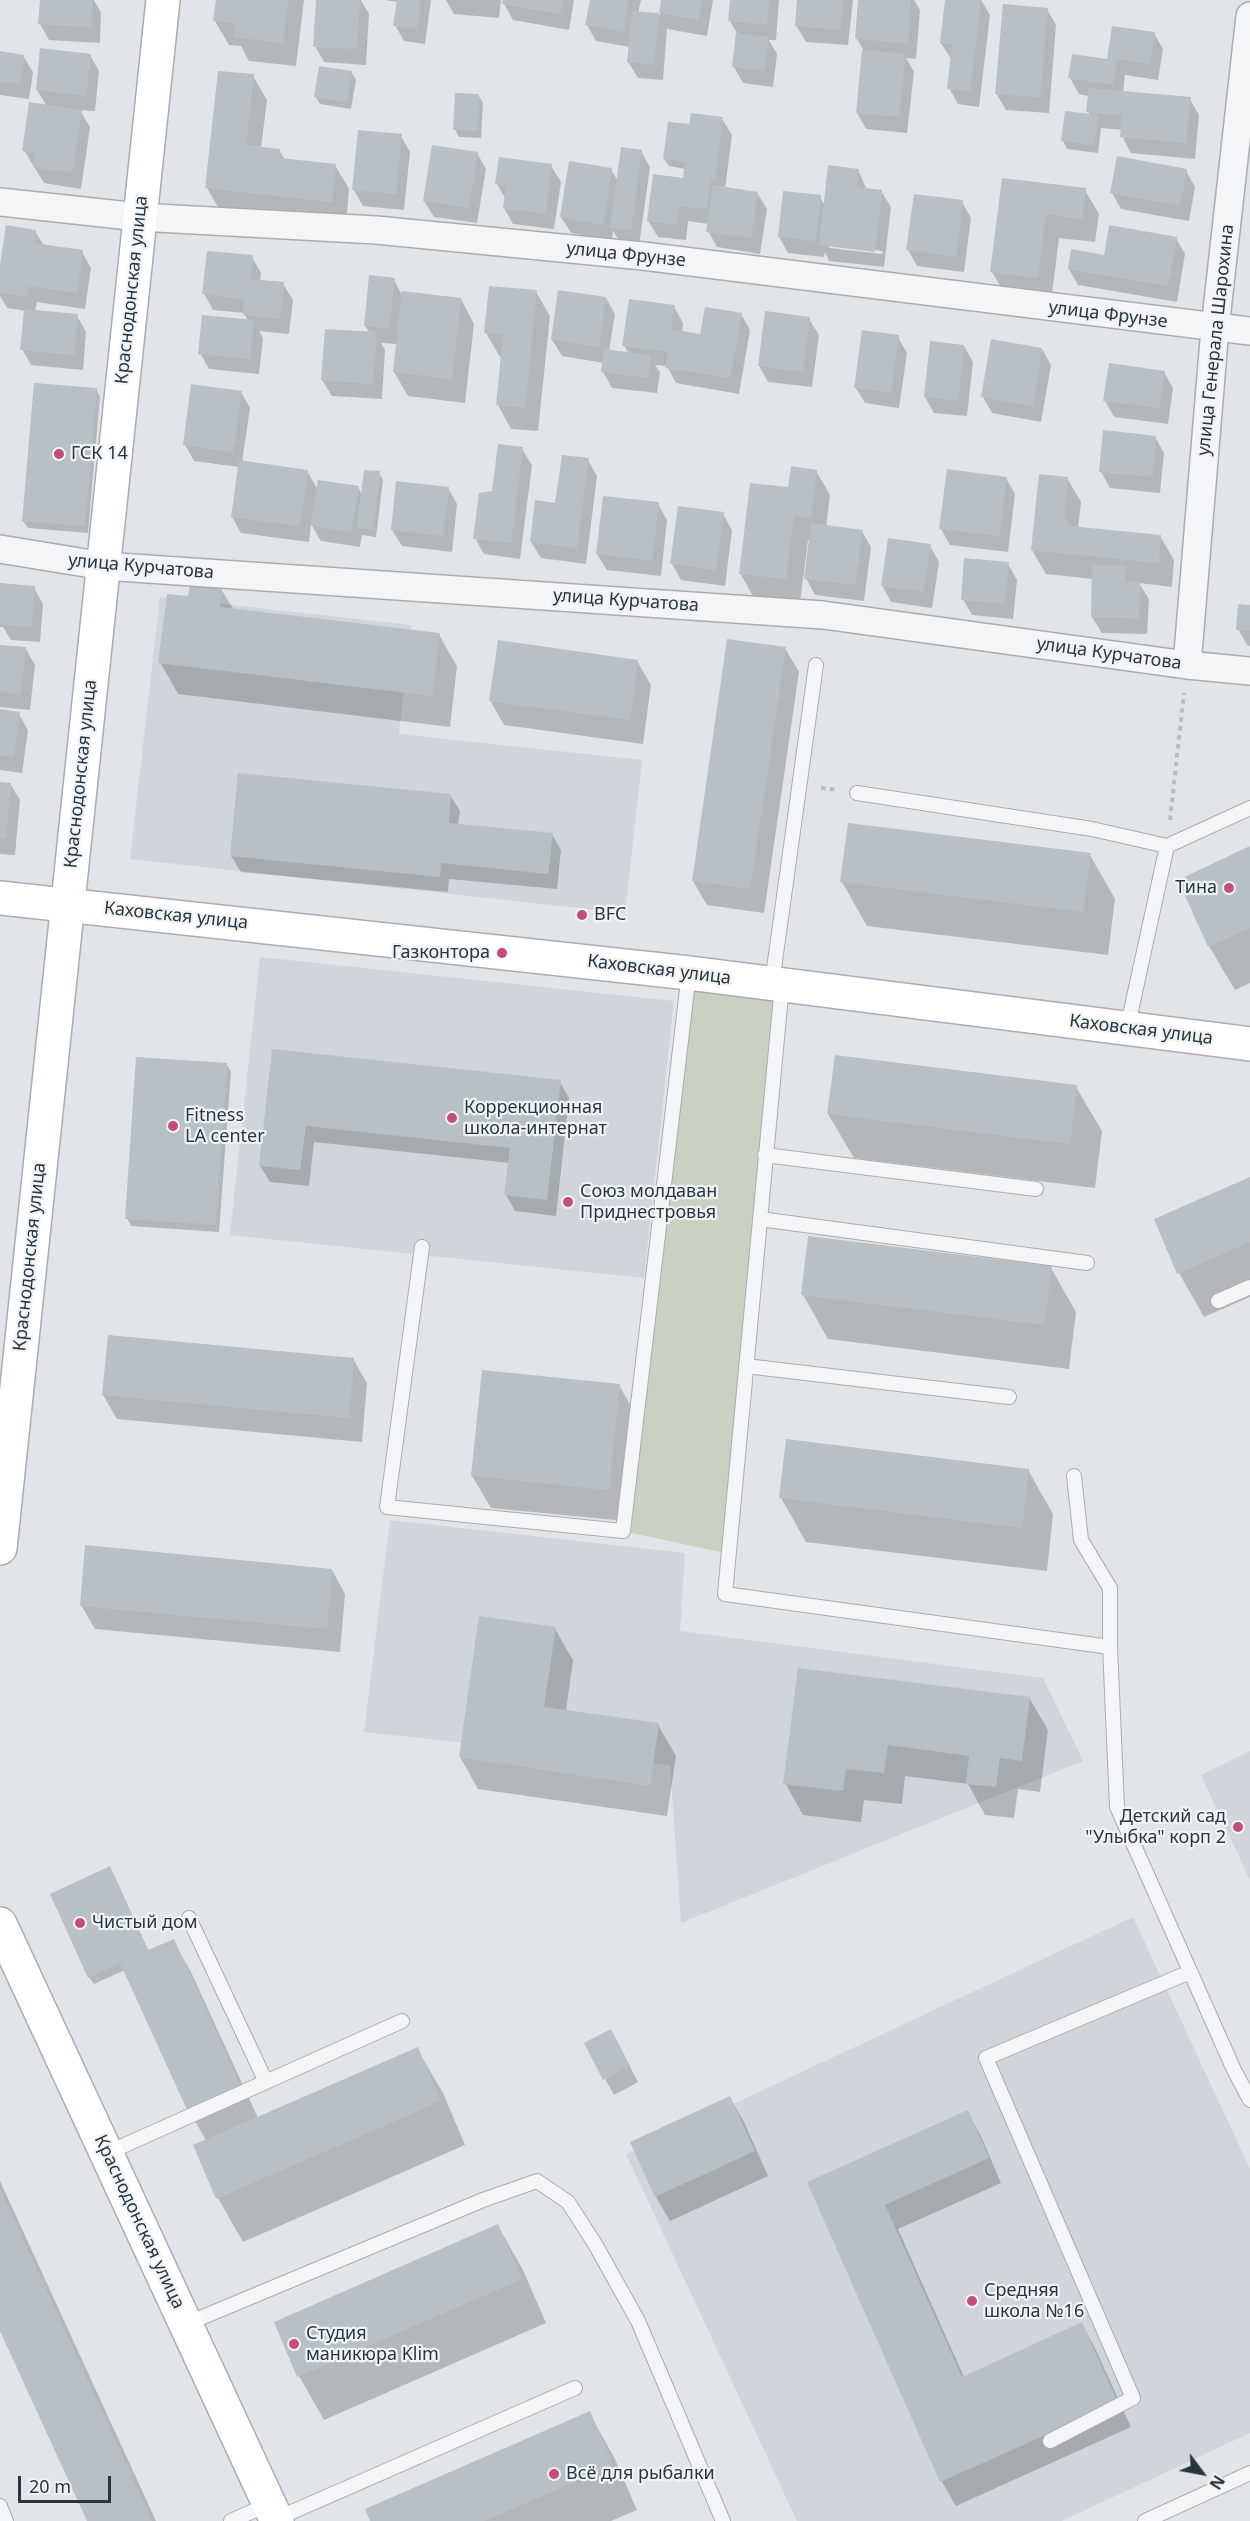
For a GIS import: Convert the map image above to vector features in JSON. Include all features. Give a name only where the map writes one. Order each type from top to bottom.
[{"type":"street","name":"Краснодонская улица","points":[[0,1548],[14,1370],[104,566],[163,0]]},
{"type":"street","name":"улица Генерала Шарохина","points":[[1187,666],[1215,328],[1250,16]]},
{"type":"street","name":"улица Фрунзе","points":[[0,202],[139,217],[376,230],[643,256],[1250,331]]},
{"type":"street","name":"улица Курчатова","points":[[0,549],[104,566],[823,615],[1187,666],[1250,670]]},
{"type":"street","name":"Каховская улица","points":[[0,898],[689,973],[1250,1044]]},
{"type":"street","name":"Краснодонская улица","points":[[0,1924],[274,2515]]},
{"type":"lane","points":[[816,665],[777,984],[760,1219],[725,1594],[1110,1647]]},
{"type":"lane","points":[[856,793],[1092,829],[1167,846],[1250,808]]},
{"type":"lane","points":[[1127,1029],[1167,846]]},
{"type":"lane","points":[[422,1247],[387,1507],[623,1531],[689,973]]},
{"type":"lane","points":[[765,1155],[1036,1189]]},
{"type":"lane","points":[[760,1219],[1087,1263]]},
{"type":"lane","points":[[1218,1302],[1250,1287]]},
{"type":"lane","points":[[746,1366],[1009,1397]]},
{"type":"lane","points":[[1074,1476],[1081,1540],[1110,1588],[1110,1647],[1117,1807],[1234,2070],[1250,2100]]},
{"type":"lane","points":[[189,1918],[266,2082]]},
{"type":"lane","points":[[1050,2441],[1133,2398],[986,2058],[1190,1972]]},
{"type":"lane","points":[[107,2153],[402,2021]]},
{"type":"lane","points":[[186,2324],[483,2200],[537,2181],[568,2202],[595,2244],[638,2321],[723,2521]]},
{"type":"lane","points":[[231,2521],[274,2515],[575,2388]]},
{"type":"lane","points":[[1145,2521],[1250,2473]]},
{"type":"lane","points":[[0,2506],[6,2521]]},
{"type":"path","points":[[1167,846],[1187,666]]},
{"type":"path","points":[[800,785],[856,793]]},
{"type":"shaded area","points":[[160,597],[411,625],[399,734],[642,760],[625,913],[130,859]]},
{"type":"shaded area","name":"Коррекционная школа-интернат","points":[[260,957],[674,1001],[644,1278],[230,1235]]},
{"type":"shaded area","points":[[390,1520],[685,1553],[680,1631],[1043,1678],[1083,1761],[681,1923],[670,1765],[364,1732]]},
{"type":"shaded area","name":"Детский сад \"Улыбка\" корп 2","points":[[1250,1751],[1250,1880],[1201,1775]]},
{"type":"shaded area","name":"Средняя школа №16","points":[[1133,1917],[1250,2169],[1250,2433],[1062,2521],[797,2521],[626,2154]]},
{"type":"green space","points":[[689,973],[782,985],[729,1554],[623,1531]]},
{"type":"building","points":[[40,0],[93,0],[91,27],[38,24]]},
{"type":"building","points":[[216,0],[288,0],[283,43],[234,37],[235,23],[213,21]]},
{"type":"building","points":[[316,0],[360,0],[357,49],[313,47]]},
{"type":"building","points":[[397,0],[421,0],[417,29],[393,26]]},
{"type":"building","points":[[503,0],[563,0],[560,14],[502,4]]},
{"type":"building","points":[[590,0],[629,0],[623,32],[585,25]]},
{"type":"building","points":[[661,0],[702,0],[698,20],[659,13]]},
{"type":"building","points":[[730,0],[769,0],[767,25],[728,21]]},
{"type":"building","points":[[797,0],[843,0],[840,30],[795,26]]},
{"type":"building","points":[[858,0],[911,0],[908,43],[855,39]]},
{"type":"building","points":[[945,0],[981,0],[970,91],[947,89],[952,45],[940,43]]},
{"type":"building","points":[[1003,4],[1048,8],[1040,97],[995,94]]},
{"type":"building","points":[[632,11],[659,13],[654,65],[627,62]]},
{"type":"building","points":[[1112,26],[1155,32],[1150,64],[1117,59],[1113,85],[1068,78],[1072,54],[1107,59]]},
{"type":"building","points":[[736,33],[769,37],[764,71],[732,67]]},
{"type":"building","points":[[40,48],[91,54],[86,96],[36,90]]},
{"type":"building","points":[[862,50],[906,54],[899,117],[856,113]]},
{"type":"building","points":[[0,51],[24,55],[20,84],[0,81]]},
{"type":"building","points":[[319,66],[352,71],[347,102],[314,97]]},
{"type":"building","points":[[218,71],[254,74],[246,145],[280,149],[280,158],[336,164],[332,202],[205,188]]},
{"type":"building","points":[[1089,88],[1191,97],[1186,143],[1120,137],[1122,115],[1086,112]]},
{"type":"building","points":[[455,93],[479,94],[478,131],[453,130]]},
{"type":"building","points":[[29,102],[82,110],[72,173],[33,167],[35,153],[22,151]]},
{"type":"building","points":[[1065,111],[1098,115],[1094,145],[1061,141]]},
{"type":"building","points":[[691,113],[723,117],[715,180],[711,179],[707,209],[679,206],[677,225],[647,221],[653,174],[683,178],[685,162],[663,159],[668,122],[689,124]]},
{"type":"building","points":[[358,130],[402,134],[396,194],[352,190]]},
{"type":"building","points":[[432,145],[478,152],[469,208],[423,201]]},
{"type":"building","points":[[621,147],[642,150],[631,230],[610,228]]},
{"type":"building","points":[[1117,156],[1187,169],[1180,206],[1110,193]]},
{"type":"building","points":[[499,157],[552,164],[546,214],[503,208],[506,186],[495,184]]},
{"type":"building","points":[[569,161],[612,168],[603,225],[560,217]]},
{"type":"building","points":[[828,165],[859,169],[857,187],[882,190],[875,252],[819,245]]},
{"type":"building","points":[[1002,178],[1086,188],[1082,219],[1046,214],[1038,278],[990,272]]},
{"type":"building","points":[[713,185],[758,192],[751,238],[706,232]]},
{"type":"building","points":[[783,191],[821,195],[815,241],[778,237]]},
{"type":"building","points":[[914,194],[963,200],[956,257],[906,250]]},
{"type":"building","points":[[6,225],[36,230],[34,243],[83,250],[77,293],[28,286],[27,297],[0,293],[0,265]]},
{"type":"building","points":[[1109,225],[1177,237],[1168,286],[1068,269],[1071,249],[1104,255]]},
{"type":"building","points":[[207,251],[253,255],[250,279],[284,282],[280,319],[243,315],[244,299],[202,294]]},
{"type":"building","points":[[369,275],[395,278],[389,329],[364,326]]},
{"type":"building","points":[[489,286],[537,290],[525,408],[496,405],[503,335],[484,333]]},
{"type":"building","points":[[558,290],[606,297],[599,347],[551,340]]},
{"type":"building","points":[[402,291],[461,298],[452,379],[393,372]]},
{"type":"building","points":[[629,299],[675,305],[671,329],[700,334],[705,307],[742,313],[730,378],[665,368],[668,352],[622,346]]},
{"type":"building","points":[[24,309],[78,314],[74,355],[20,350]]},
{"type":"building","points":[[765,311],[810,317],[803,372],[758,366]]},
{"type":"building","points":[[202,315],[254,320],[250,359],[198,354]]},
{"type":"building","points":[[325,329],[377,332],[373,384],[321,380]]},
{"type":"building","points":[[862,330],[899,335],[891,393],[854,388]]},
{"type":"building","points":[[991,339],[1042,348],[1033,406],[981,397]]},
{"type":"building","points":[[930,341],[964,345],[958,401],[924,397]]},
{"type":"building","points":[[604,349],[651,355],[648,378],[601,372]]},
{"type":"building","points":[[1109,363],[1165,371],[1159,408],[1103,401]]},
{"type":"building","name":"ГСК 14","points":[[34,383],[97,388],[85,526],[22,521]]},
{"type":"building","points":[[191,384],[242,391],[233,452],[183,445]]},
{"type":"building","points":[[1103,430],[1156,436],[1152,477],[1099,472]]},
{"type":"building","points":[[498,444],[523,447],[511,543],[473,539],[479,493],[492,491]]},
{"type":"building","points":[[562,455],[589,458],[577,548],[530,542],[535,500],[555,503]]},
{"type":"building","points":[[239,460],[308,470],[300,526],[231,517]]},
{"type":"building","points":[[791,466],[817,470],[811,518],[794,516],[786,579],[739,574],[750,483],[788,487]]},
{"type":"building","points":[[947,469],[1007,477],[999,536],[939,529]]},
{"type":"building","points":[[364,470],[380,471],[373,530],[357,528]]},
{"type":"building","points":[[1039,474],[1068,477],[1064,516],[1070,526],[1161,535],[1159,563],[1031,550]]},
{"type":"building","points":[[318,480],[359,486],[351,532],[310,525]]},
{"type":"building","points":[[396,481],[449,487],[443,536],[391,530]]},
{"type":"building","points":[[603,496],[659,502],[652,561],[596,554]]},
{"type":"building","points":[[678,506],[724,512],[716,570],[670,564]]},
{"type":"building","points":[[811,523],[863,530],[855,585],[804,579]]},
{"type":"building","points":[[888,538],[931,544],[923,592],[881,586]]},
{"type":"building","points":[[964,558],[1009,562],[1005,603],[961,600]]},
{"type":"building","points":[[1092,565],[1126,566],[1125,582],[1140,582],[1139,618],[1091,617]]},
{"type":"building","points":[[0,583],[35,586],[31,627],[0,624]]},
{"type":"building","points":[[190,584],[222,587],[220,607],[440,633],[432,696],[158,663],[167,594],[188,596]]},
{"type":"building","points":[[1238,604],[1250,605],[1250,631],[1236,630]]},
{"type":"building","points":[[727,639],[786,647],[750,889],[692,881]]},
{"type":"building","points":[[498,640],[638,660],[630,720],[489,701]]},
{"type":"building","points":[[0,645],[26,647],[21,695],[0,692]]},
{"type":"building","points":[[0,709],[20,712],[14,757],[0,755]]},
{"type":"building","points":[[238,773],[451,794],[449,823],[553,833],[548,874],[441,863],[440,877],[230,856]]},
{"type":"building","points":[[0,782],[11,783],[6,839],[0,839]]},
{"type":"building","points":[[848,823],[1091,853],[1083,912],[840,882]]},
{"type":"building","points":[[1250,846],[1250,928],[1208,947],[1178,880]]},
{"type":"building","points":[[272,1049],[561,1080],[547,1200],[504,1195],[510,1148],[306,1126],[300,1170],[259,1166]]},
{"type":"building","points":[[835,1055],[1077,1085],[1070,1144],[827,1114]]},
{"type":"building","points":[[136,1057],[227,1063],[216,1225],[125,1219]]},
{"type":"building","points":[[1250,1177],[1250,1242],[1177,1274],[1154,1219]]},
{"type":"building","points":[[808,1236],[1052,1266],[1044,1325],[801,1295]]},
{"type":"building","points":[[108,1335],[354,1358],[349,1418],[102,1395]]},
{"type":"building","points":[[482,1370],[620,1384],[609,1490],[471,1476]]},
{"type":"building","points":[[786,1439],[1029,1469],[1022,1528],[779,1498]]},
{"type":"building","points":[[85,1545],[332,1569],[327,1629],[80,1606]]},
{"type":"building","points":[[479,1616],[556,1627],[544,1707],[659,1723],[650,1786],[459,1757]]},
{"type":"building","points":[[798,1668],[1030,1697],[1022,1761],[1000,1758],[996,1787],[966,1784],[969,1756],[888,1745],[884,1773],[846,1769],[843,1791],[783,1784]]},
{"type":"building","points":[[110,1866],[148,1950],[174,1939],[241,2087],[188,2112],[120,1963],[88,1978],[50,1894]]},
{"type":"building","points":[[611,2029],[630,2066],[603,2080],[584,2043]]},
{"type":"building","points":[[418,2047],[441,2101],[216,2199],[193,2145]]},
{"type":"building","points":[[730,2096],[755,2151],[655,2197],[630,2142]]},
{"type":"building","points":[[968,2110],[989,2158],[885,2205],[962,2377],[1082,2322],[1118,2403],[940,2482],[807,2182]]},
{"type":"building","points":[[0,2189],[152,2521],[87,2521],[0,2331]]},
{"type":"building","points":[[498,2224],[522,2279],[297,2377],[274,2322]]},
{"type":"building","points":[[590,2411],[613,2465],[485,2521],[370,2521],[365,2509]]},
{"type":"place","name":"ГСК 14","points":[[59,454]]},
{"type":"place","name":"Тина","points":[[1229,888]]},
{"type":"place","name":"BFC","points":[[582,915]]},
{"type":"place","name":"Газконтора","points":[[502,953]]},
{"type":"place","name":"Коррекционная школа-интернат","points":[[452,1118]]},
{"type":"place","name":"Fitness LA center","points":[[173,1126]]},
{"type":"place","name":"Союз молдаван Приднестровья","points":[[568,1202]]},
{"type":"place","name":"Детский сад \"Улыбка\" корп 2","points":[[1238,1827]]},
{"type":"place","name":"Чистый дом","points":[[80,1923]]},
{"type":"place","name":"Средняя школа №16","points":[[972,2301]]},
{"type":"place","name":"Студия маникюра Klim","points":[[294,2344]]},
{"type":"place","name":"Всё для рыбалки","points":[[554,2474]]}]
